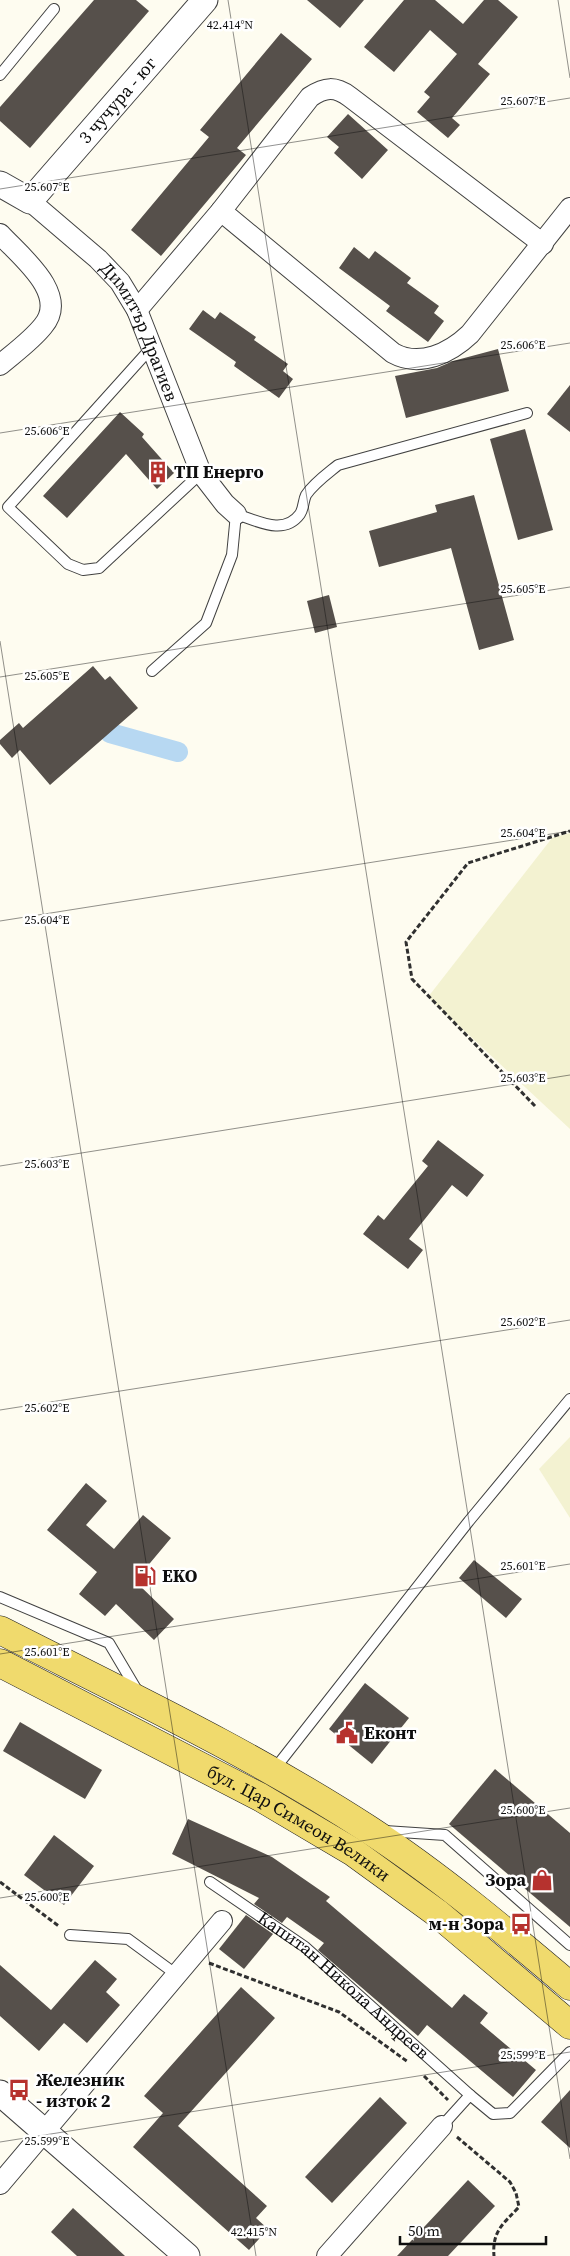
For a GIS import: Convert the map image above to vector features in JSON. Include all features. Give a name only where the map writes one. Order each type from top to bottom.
[{"type":"main road","name":"бул. Цар Симеон Велики","points":[[0,1630],[273,1771],[368,1830],[458,1893],[570,1986]]},
{"type":"main road","name":"бул. Цар Симеон Велики","points":[[0,1663],[260,1797],[353,1852],[437,1913],[570,2025]]},
{"type":"street","name":"3 чучура - юг","points":[[30,201],[206,0]]},
{"type":"street","points":[[137,310],[221,211],[310,97],[331,88],[341,90],[543,244]]},
{"type":"street","name":"Димитър Драгиев","points":[[0,184],[30,201],[98,259],[120,282],[137,310],[202,473],[225,504],[236,514]]},
{"type":"street","points":[[221,211],[393,353],[401,358],[413,359],[442,354],[456,348],[470,334],[570,208]]},
{"type":"street","points":[[0,234],[44,281],[49,291],[50,302],[50,313],[44,325],[0,365]]},
{"type":"street","points":[[0,2184],[46,2132],[222,1921]]},
{"type":"street","points":[[0,2093],[187,2256]]},
{"type":"street","points":[[327,2256],[442,2126]]},
{"type":"lane","points":[[0,75],[54,9]]},
{"type":"lane","points":[[151,348],[8,507],[68,564],[83,570],[99,568],[202,473]]},
{"type":"lane","points":[[152,671],[206,624],[232,555],[236,514],[278,527],[292,524],[302,512],[305,496],[317,482],[338,465],[527,413]]},
{"type":"lane","points":[[273,1771],[469,1521],[570,1399]]},
{"type":"lane","points":[[0,1597],[109,1643],[145,1704]]},
{"type":"lane","points":[[368,1830],[445,1835],[570,1945]]},
{"type":"lane","name":"Капитан Никола Андреев","points":[[210,1882],[305,1947],[493,2114],[510,2113],[570,2052]]},
{"type":"lane","points":[[70,1935],[128,1939],[177,1975]]},
{"type":"lane","points":[[442,2126],[470,2095]]},
{"type":"path","points":[[535,1106],[412,980],[406,942],[468,863],[570,831]]},
{"type":"path","points":[[0,1882],[70,1935]]},
{"type":"path","points":[[192,1957],[339,2012],[414,2066]]},
{"type":"path","points":[[421,2072],[457,2110]]},
{"type":"path","points":[[442,2126],[510,2182],[516,2193],[518,2207],[498,2229],[493,2241],[494,2256]]},
{"type":"green space","points":[[570,833],[570,1129],[428,997],[552,838]]},
{"type":"green space","points":[[570,1437],[570,1518],[539,1469]]},
{"type":"building","points":[[94,0],[136,0],[149,11],[30,148],[0,121],[0,107]]},
{"type":"building","points":[[307,0],[364,0],[340,28]]},
{"type":"building","points":[[404,0],[435,0],[463,24],[484,0],[498,0],[518,17],[478,64],[490,74],[452,118],[460,125],[448,138],[417,112],[430,97],[424,92],[457,54],[430,30],[394,72],[364,47]]},
{"type":"building","points":[[281,33],[312,59],[237,148],[246,155],[161,256],[131,230],[209,137],[200,130]]},
{"type":"building","points":[[348,114],[388,150],[362,179],[334,153],[339,147],[327,137]]},
{"type":"building","points":[[354,247],[369,259],[375,251],[411,278],[407,283],[439,306],[434,313],[444,321],[428,342],[386,311],[390,306],[339,268]]},
{"type":"building","points":[[203,310],[215,319],[220,312],[256,337],[254,340],[288,364],[283,371],[293,379],[279,398],[234,366],[236,362],[189,329]]},
{"type":"building","points":[[498,349],[509,391],[406,418],[395,376],[437,368],[453,361]]},
{"type":"building","points":[[570,385],[570,432],[547,414]]},
{"type":"building","points":[[120,412],[144,434],[142,437],[174,473],[157,489],[126,454],[67,518],[43,496]]},
{"type":"building","points":[[525,429],[553,530],[518,540],[490,439]]},
{"type":"building","points":[[474,495],[514,640],[479,650],[451,548],[379,567],[369,531],[437,512],[435,505]]},
{"type":"building","points":[[329,595],[337,627],[315,633],[307,601]]},
{"type":"building","points":[[93,666],[105,680],[110,676],[138,708],[50,785],[20,750],[12,758],[0,744],[0,740],[19,723],[23,728]]},
{"type":"building","points":[[438,1140],[484,1175],[467,1197],[452,1185],[409,1239],[423,1250],[408,1269],[363,1234],[378,1215],[384,1220],[428,1166],[422,1161]]},
{"type":"building","points":[[86,1483],[107,1501],[86,1525],[114,1549],[143,1515],[171,1538],[135,1581],[174,1619],[154,1640],[116,1604],[105,1616],[79,1594],[97,1572],[47,1530]]},
{"type":"building","points":[[474,1560],[522,1599],[506,1618],[459,1578]]},
{"type":"building","points":[[365,1683],[409,1718],[372,1764],[329,1729]]},
{"type":"building","points":[[20,1722],[102,1770],[85,1799],[3,1751]]},
{"type":"building","name":"Зора","points":[[495,1769],[570,1833],[570,1927],[449,1824]]},
{"type":"building","points":[[188,1819],[272,1857],[330,1897],[326,1901],[452,2008],[464,1994],[488,2013],[480,2023],[536,2070],[513,2097],[427,2025],[418,2036],[318,1950],[324,1943],[287,1917],[282,1923],[254,1904],[259,1898],[172,1854]]},
{"type":"building","points":[[54,1835],[94,1866],[64,1905],[24,1875]]},
{"type":"building","points":[[246,1915],[273,1934],[244,1969],[219,1949]]},
{"type":"building","points":[[95,1960],[117,1979],[106,1992],[120,2005],[87,2043],[64,2023],[39,2051],[0,2016],[0,1965],[51,2010]]},
{"type":"building","points":[[241,1987],[275,2018],[178,2126],[267,2206],[256,2218],[268,2229],[249,2250],[133,2147],[163,2113],[144,2096]]},
{"type":"building","points":[[570,2090],[570,2148],[541,2122]]},
{"type":"building","points":[[380,2097],[407,2123],[332,2203],[305,2177]]},
{"type":"building","points":[[468,2180],[495,2206],[448,2256],[397,2256]]},
{"type":"building","points":[[73,2208],[125,2256],[77,2256],[51,2232]]},
{"type":"waterway","points":[[110,733],[178,752]]},
{"type":"place","name":"ТП Енерго","points":[[158,472]]},
{"type":"place","name":"EKO","points":[[145,1576]]},
{"type":"place","name":"Еконт","points":[[347,1733]]},
{"type":"place","name":"Зора","points":[[542,1880]]},
{"type":"place","name":"м-н Зора","points":[[521,1924]]},
{"type":"place","name":"Железник - изток 2","points":[[19,2090]]}]
